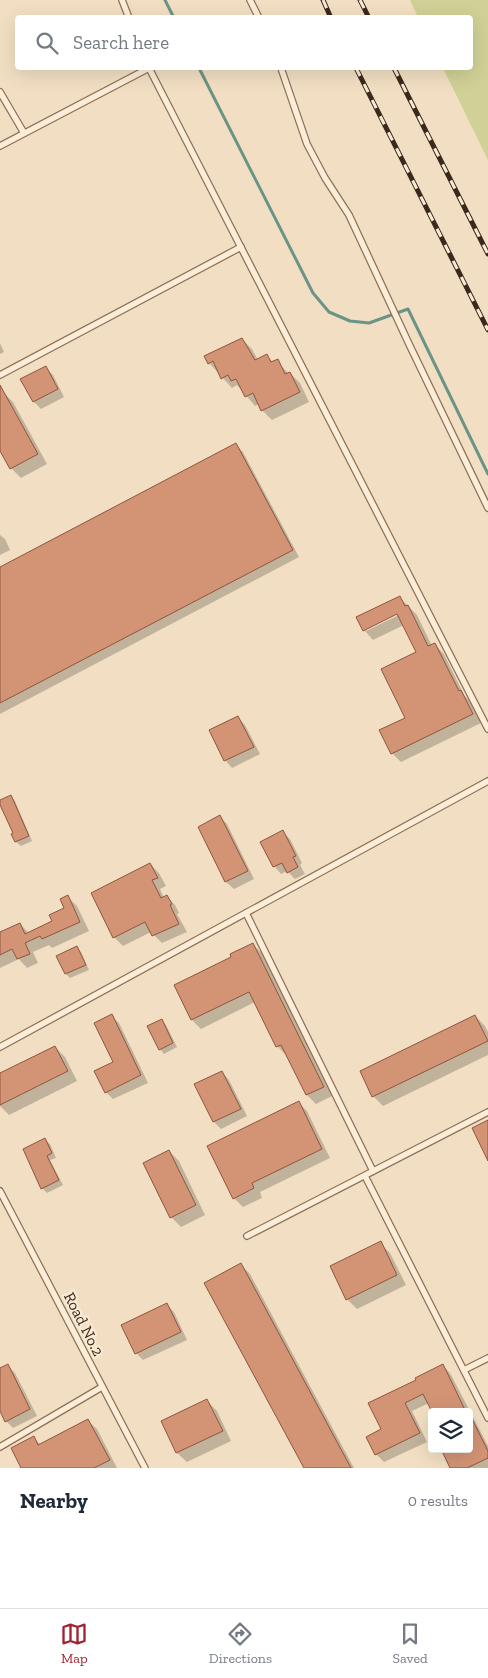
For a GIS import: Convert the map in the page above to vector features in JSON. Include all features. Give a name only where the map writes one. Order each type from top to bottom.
[{"type":"lane","points":[[122,0],[128,15]]},
{"type":"lane","points":[[250,0],[258,15]]},
{"type":"lane","points":[[0,146],[145,70]]},
{"type":"lane","points":[[150,70],[488,729]]},
{"type":"lane","points":[[282,70],[307,144],[325,178],[349,215],[488,508]]},
{"type":"lane","points":[[0,92],[24,133]]},
{"type":"lane","points":[[0,375],[241,247]]},
{"type":"lane","points":[[0,1047],[488,781]]},
{"type":"lane","points":[[246,913],[373,1171]]},
{"type":"lane","points":[[247,1236],[488,1112]]},
{"type":"lane","points":[[365,1176],[488,1418]]},
{"type":"lane","name":"Road No.2","points":[[0,1191],[145,1468]]},
{"type":"lane","points":[[464,1370],[488,1358]]},
{"type":"lane","points":[[0,1447],[102,1387]]},
{"type":"green space","points":[[410,0],[488,0],[488,160],[444,70],[473,70],[473,15],[417,15]]},
{"type":"building","points":[[242,338],[255,360],[267,354],[271,362],[278,359],[285,374],[290,372],[300,392],[261,411],[253,393],[245,397],[236,379],[231,381],[228,375],[221,379],[213,361],[208,364],[204,356]]},
{"type":"building","points":[[46,366],[58,389],[33,402],[20,379]]},
{"type":"building","points":[[0,385],[38,454],[10,469],[0,451]]},
{"type":"building","points":[[236,443],[293,550],[0,703],[0,567]]},
{"type":"building","points":[[400,596],[405,606],[408,605],[428,646],[435,643],[473,714],[391,754],[379,730],[405,718],[381,669],[416,652],[397,614],[363,631],[356,617]]},
{"type":"building","points":[[238,716],[254,747],[224,761],[209,730]]},
{"type":"building","points":[[11,795],[29,836],[15,842],[11,834],[13,833],[0,805],[0,800]]},
{"type":"building","points":[[220,815],[248,871],[225,882],[198,827]]},
{"type":"building","points":[[283,830],[296,856],[293,857],[298,867],[287,873],[282,863],[273,867],[260,842]]},
{"type":"building","points":[[150,863],[158,878],[152,880],[161,898],[167,895],[179,924],[152,936],[145,922],[113,938],[91,893]]},
{"type":"building","points":[[68,895],[80,922],[42,939],[40,936],[25,943],[30,954],[17,959],[12,949],[0,955],[0,932],[20,923],[25,934],[52,921],[49,915],[64,908],[60,899]]},
{"type":"building","points":[[253,943],[324,1087],[306,1095],[281,1045],[276,1047],[249,992],[191,1020],[174,985],[231,957],[230,954]]},
{"type":"building","points":[[77,946],[86,965],[65,974],[56,956]]},
{"type":"building","points":[[112,1014],[141,1075],[105,1093],[94,1071],[113,1062],[94,1023]]},
{"type":"building","points":[[475,1015],[488,1041],[372,1097],[360,1071]]},
{"type":"building","points":[[162,1019],[173,1043],[159,1050],[147,1026]]},
{"type":"building","points":[[55,1046],[68,1071],[0,1105],[0,1073]]},
{"type":"building","points":[[222,1071],[241,1109],[213,1122],[194,1084]]},
{"type":"building","points":[[299,1101],[322,1149],[252,1183],[254,1188],[233,1199],[207,1146]]},
{"type":"building","points":[[488,1120],[488,1161],[472,1128]]},
{"type":"building","points":[[45,1138],[52,1153],[47,1156],[59,1180],[41,1189],[23,1149]]},
{"type":"building","points":[[169,1150],[196,1205],[170,1218],[143,1163]]},
{"type":"building","points":[[381,1241],[397,1275],[346,1300],[330,1266]]},
{"type":"building","points":[[241,1263],[351,1468],[304,1468],[204,1283]]},
{"type":"building","points":[[167,1303],[181,1332],[135,1354],[121,1325]]},
{"type":"building","points":[[8,1364],[30,1409],[5,1422],[0,1411],[0,1368]]},
{"type":"building","points":[[443,1364],[464,1408],[430,1408],[423,1394],[405,1403],[420,1433],[375,1455],[366,1437],[381,1429],[368,1403],[416,1380],[415,1378]]},
{"type":"building","points":[[207,1399],[223,1431],[176,1453],[161,1421]]},
{"type":"building","points":[[88,1419],[110,1460],[94,1468],[21,1468],[11,1448],[34,1436],[38,1445]]},
{"type":"building","points":[[473,1421],[488,1451],[488,1458],[467,1468],[450,1468],[443,1453],[473,1453]]},
{"type":"waterway","points":[[165,0],[172,15]]},
{"type":"waterway","points":[[200,70],[313,293],[329,312],[350,321],[369,323],[408,309],[488,474]]},
{"type":"railway","points":[[323,0],[330,15]]},
{"type":"railway","points":[[360,0],[368,15]]},
{"type":"railway","points":[[357,70],[488,330]]},
{"type":"railway","points":[[395,70],[488,254]]}]
